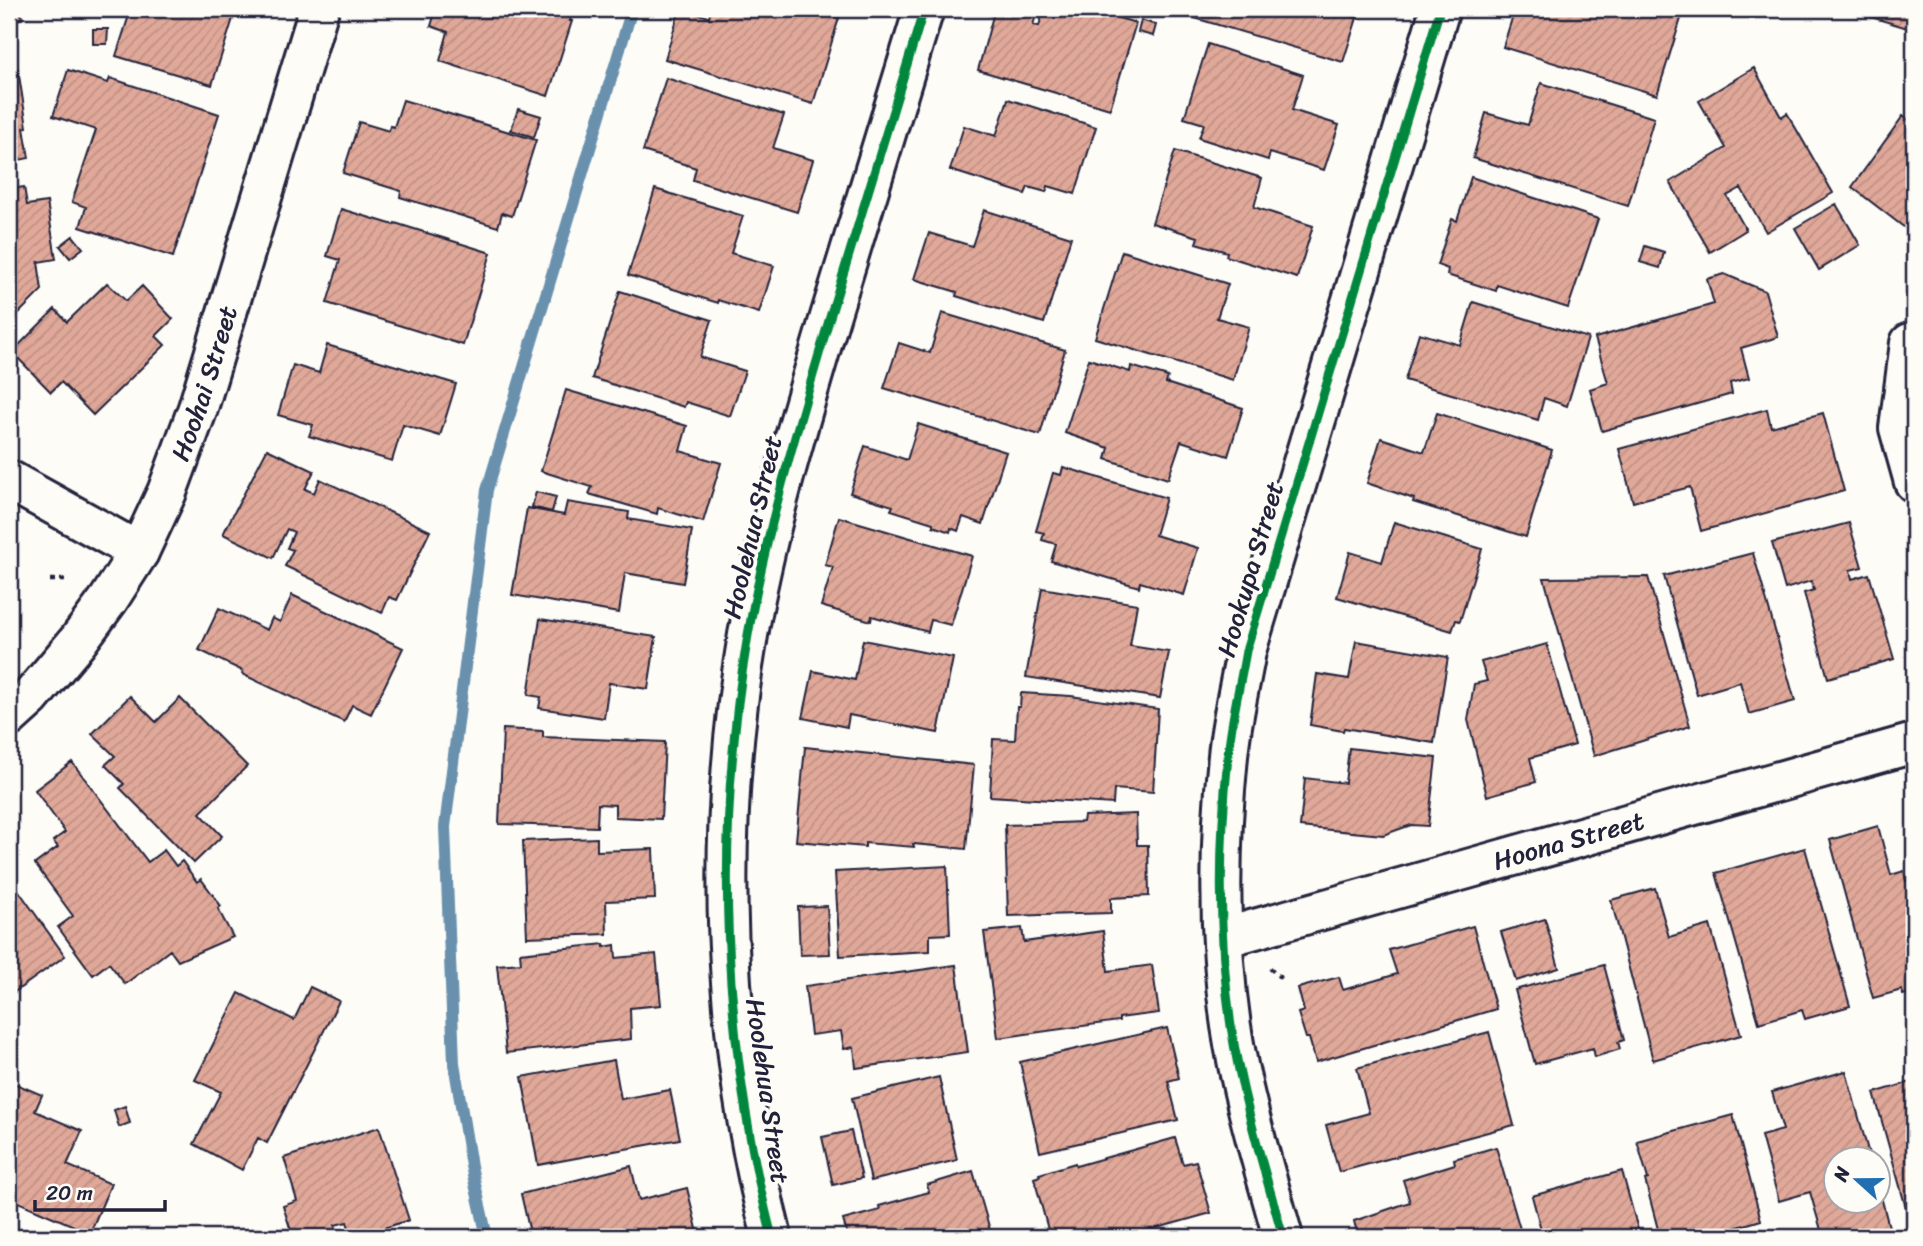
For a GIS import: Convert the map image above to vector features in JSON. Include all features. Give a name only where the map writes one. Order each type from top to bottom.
[{"type":"street","name":"Hoohai Street","points":[[9,717],[30,698],[78,641],[139,552],[167,492],[198,408],[319,9]]},
{"type":"street","name":"Hoolehua Street","points":[[772,1237],[762,1199],[742,1087],[733,998],[727,858],[735,726],[768,537],[792,444],[924,9]]},
{"type":"street","name":"Hookupa Street","points":[[1283,1237],[1249,1115],[1231,1026],[1223,938],[1221,836],[1228,753],[1246,651],[1440,9]]},
{"type":"street","points":[[1910,344],[1899,429],[1914,482]]},
{"type":"street","points":[[9,480],[139,552]]},
{"type":"street","name":"Hoona Street","points":[[1223,938],[1914,743]]},
{"type":"path","points":[[50,580],[74,579]]},
{"type":"path","points":[[1266,965],[1282,979]]},
{"type":"building","points":[[9,9],[21,9],[22,19],[9,21]]},
{"type":"building","points":[[131,9],[236,9],[212,85],[116,56]]},
{"type":"building","points":[[412,9],[574,9],[548,96],[440,61],[448,32],[431,26],[434,16]]},
{"type":"building","points":[[680,9],[709,17],[711,9],[808,9],[839,18],[813,104],[665,59]]},
{"type":"building","points":[[988,9],[1038,9],[1033,25],[1039,26],[1044,9],[1088,9],[1136,23],[1110,109],[978,70],[993,16],[987,14]]},
{"type":"building","points":[[1191,9],[1350,9],[1348,15],[1357,18],[1343,62],[1188,16]]},
{"type":"building","points":[[1515,9],[1684,9],[1657,95],[1503,47]]},
{"type":"building","points":[[1862,9],[1914,9],[1914,30],[1861,14]]},
{"type":"building","points":[[1141,20],[1156,25],[1153,36],[1138,32]]},
{"type":"building","points":[[93,29],[108,29],[107,44],[93,44]]},
{"type":"building","points":[[1208,44],[1303,75],[1292,110],[1339,125],[1324,170],[1270,153],[1268,160],[1199,138],[1204,124],[1184,118]]},
{"type":"building","points":[[1754,68],[1781,117],[1787,113],[1833,193],[1766,232],[1741,188],[1727,196],[1746,230],[1710,252],[1670,182],[1726,148],[1699,101]]},
{"type":"building","points":[[18,69],[29,158],[9,162],[9,70]]},
{"type":"building","points":[[68,70],[108,83],[110,78],[219,114],[173,257],[80,227],[86,207],[72,202],[96,130],[53,116]]},
{"type":"building","points":[[666,78],[784,115],[773,148],[813,160],[797,212],[693,180],[696,168],[643,151]]},
{"type":"building","points":[[1541,83],[1654,118],[1628,206],[1473,158],[1486,113],[1528,125]]},
{"type":"building","points":[[1008,99],[1096,127],[1075,194],[1048,186],[1046,192],[1028,187],[1025,194],[950,170],[964,126],[996,136]]},
{"type":"building","points":[[403,100],[536,140],[512,216],[502,213],[498,227],[400,197],[401,191],[343,173],[359,122],[389,131],[390,126],[394,127]]},
{"type":"building","points":[[518,109],[541,116],[534,137],[511,130]]},
{"type":"building","points":[[1903,116],[1914,124],[1914,235],[1852,187]]},
{"type":"building","points":[[1175,151],[1262,178],[1254,207],[1313,226],[1297,278],[1226,256],[1227,252],[1196,243],[1198,237],[1152,223]]},
{"type":"building","points":[[1471,177],[1598,219],[1568,308],[1497,285],[1496,291],[1447,275],[1448,269],[1437,265],[1452,219],[1457,221]]},
{"type":"building","points":[[24,187],[27,205],[47,202],[56,259],[38,262],[42,290],[19,313],[9,314],[9,189]]},
{"type":"building","points":[[655,189],[743,216],[731,253],[774,266],[759,313],[628,275]]},
{"type":"building","points":[[1836,204],[1860,245],[1819,270],[1795,228]]},
{"type":"building","points":[[341,209],[491,253],[463,345],[327,303],[340,260],[327,256]]},
{"type":"building","points":[[984,210],[1071,237],[1044,323],[956,296],[957,292],[914,279],[929,233],[972,246]]},
{"type":"building","points":[[73,236],[83,248],[70,258],[60,246]]},
{"type":"building","points":[[1645,246],[1664,252],[1660,268],[1640,262]]},
{"type":"building","points":[[1122,251],[1228,284],[1217,318],[1249,327],[1233,380],[1095,338]]},
{"type":"building","points":[[1724,274],[1765,291],[1778,337],[1741,348],[1749,378],[1730,383],[1732,394],[1602,431],[1590,389],[1608,383],[1595,338],[1714,304],[1707,279]]},
{"type":"building","points":[[107,283],[126,301],[142,286],[173,319],[156,336],[165,345],[93,415],[61,382],[51,392],[12,352],[55,309],[67,322]]},
{"type":"building","points":[[620,291],[712,320],[700,357],[745,371],[730,416],[686,402],[684,407],[592,378]]},
{"type":"building","points":[[1473,302],[1588,338],[1567,406],[1544,398],[1538,420],[1405,380],[1419,333],[1460,345]]},
{"type":"building","points":[[942,313],[1065,350],[1040,435],[884,388],[899,343],[930,353]]},
{"type":"building","points":[[327,345],[456,384],[440,436],[403,425],[392,461],[309,436],[313,425],[278,415],[293,365],[319,373]]},
{"type":"building","points":[[1089,359],[1130,372],[1131,366],[1168,377],[1166,383],[1243,408],[1228,456],[1181,441],[1168,479],[1106,459],[1109,448],[1065,433]]},
{"type":"building","points":[[566,390],[687,426],[680,451],[721,463],[703,522],[658,508],[657,514],[589,494],[592,487],[541,471]]},
{"type":"building","points":[[1767,409],[1771,427],[1823,413],[1844,491],[1701,531],[1690,487],[1633,502],[1619,449]]},
{"type":"building","points":[[1437,413],[1552,450],[1526,537],[1413,502],[1414,499],[1367,483],[1381,438],[1424,452]]},
{"type":"building","points":[[918,424],[1006,452],[983,524],[963,517],[958,531],[951,528],[950,532],[933,526],[933,523],[891,510],[893,506],[850,493],[865,446],[907,460]]},
{"type":"building","points":[[267,449],[314,471],[305,489],[314,493],[320,479],[430,531],[397,600],[389,597],[382,613],[285,566],[293,550],[287,548],[294,532],[287,529],[273,558],[223,534]]},
{"type":"building","points":[[1063,467],[1166,498],[1155,535],[1198,548],[1184,595],[1140,582],[1139,587],[1051,561],[1056,544],[1042,540],[1044,533],[1036,531],[1053,473],[1061,475]]},
{"type":"building","points":[[536,492],[556,497],[552,512],[532,507]]},
{"type":"building","points":[[567,502],[629,512],[628,519],[692,530],[683,583],[625,573],[619,613],[512,595],[527,508],[564,515]]},
{"type":"building","points":[[839,517],[972,556],[951,625],[931,620],[928,632],[872,616],[871,621],[821,606],[833,567],[825,565]]},
{"type":"building","points":[[1394,522],[1482,549],[1460,621],[1456,620],[1452,631],[1337,597],[1350,552],[1382,562]]},
{"type":"building","points":[[1849,523],[1862,567],[1850,570],[1852,579],[1869,574],[1894,659],[1828,678],[1804,593],[1814,590],[1811,581],[1785,589],[1772,543]]},
{"type":"building","points":[[1753,553],[1795,701],[1749,714],[1740,682],[1697,695],[1664,576]]},
{"type":"building","points":[[1648,577],[1690,726],[1594,756],[1544,578]]},
{"type":"building","points":[[1042,588],[1137,604],[1130,646],[1169,652],[1160,698],[1026,677]]},
{"type":"building","points":[[292,595],[403,648],[371,714],[352,705],[344,722],[242,674],[243,671],[199,650],[219,608],[267,630],[272,618],[280,622]]},
{"type":"building","points":[[540,619],[656,637],[648,689],[609,683],[604,718],[539,708],[541,697],[528,695]]},
{"type":"building","points":[[863,640],[953,658],[938,733],[849,715],[847,727],[803,718],[813,671],[855,680]]},
{"type":"building","points":[[1356,641],[1448,657],[1434,743],[1310,725],[1317,674],[1349,679]]},
{"type":"building","points":[[1547,644],[1575,745],[1530,758],[1536,782],[1487,796],[1468,720],[1474,684],[1487,681],[1481,662]]},
{"type":"building","points":[[1021,693],[1071,696],[1158,709],[1153,792],[1114,789],[1113,804],[990,796],[993,739],[1015,740],[1017,707],[1020,707]]},
{"type":"building","points":[[130,696],[156,722],[180,698],[247,766],[200,813],[222,836],[194,863],[120,788],[124,784],[105,765],[115,756],[92,734]]},
{"type":"building","points":[[503,729],[543,731],[543,737],[665,742],[661,819],[615,817],[615,805],[598,804],[597,827],[499,824]]},
{"type":"building","points":[[805,747],[974,765],[966,849],[865,843],[865,847],[796,841]]},
{"type":"building","points":[[1349,748],[1436,758],[1428,826],[1411,825],[1383,835],[1300,827],[1305,778],[1345,783]]},
{"type":"building","points":[[72,762],[148,862],[164,850],[176,866],[182,861],[197,882],[201,879],[221,906],[218,909],[233,937],[178,961],[170,950],[125,984],[109,963],[93,975],[58,927],[73,916],[35,864],[58,847],[53,841],[65,832],[35,790]]},
{"type":"building","points":[[1136,814],[1137,845],[1148,845],[1149,896],[1111,898],[1111,913],[1008,916],[1005,825],[1083,822],[1084,816]]},
{"type":"building","points":[[1878,826],[1891,875],[1904,871],[1906,881],[1914,879],[1914,992],[1903,995],[1902,990],[1873,998],[1830,840]]},
{"type":"building","points":[[597,838],[597,851],[653,849],[655,899],[606,901],[607,934],[527,937],[523,841]]},
{"type":"building","points":[[1805,848],[1850,1006],[1805,1019],[1802,1010],[1759,1023],[1716,873]]},
{"type":"building","points":[[947,866],[950,934],[930,935],[930,951],[840,956],[835,872]]},
{"type":"building","points":[[9,877],[65,956],[9,996]]},
{"type":"building","points":[[1655,888],[1669,937],[1710,925],[1741,1035],[1653,1060],[1611,900]]},
{"type":"building","points":[[827,906],[830,954],[800,955],[798,907]]},
{"type":"building","points":[[1545,919],[1559,968],[1516,981],[1501,932]]},
{"type":"building","points":[[1473,926],[1496,1009],[1316,1062],[1298,1013],[1304,1011],[1298,988],[1339,977],[1343,990],[1397,974],[1389,950]]},
{"type":"building","points":[[1022,928],[1024,942],[1103,931],[1108,971],[1152,965],[1159,1013],[998,1038],[984,932]]},
{"type":"building","points":[[604,944],[604,947],[615,945],[616,958],[656,954],[661,1005],[630,1008],[631,1039],[506,1053],[497,965],[521,963],[520,953]]},
{"type":"building","points":[[956,965],[968,1052],[856,1068],[854,1047],[844,1049],[841,1031],[811,1035],[805,986]]},
{"type":"building","points":[[1604,965],[1624,1040],[1618,1042],[1620,1049],[1595,1057],[1593,1048],[1535,1064],[1515,990]]},
{"type":"building","points":[[310,987],[339,1001],[267,1143],[258,1138],[242,1170],[194,1144],[221,1092],[195,1080],[239,993],[294,1020]]},
{"type":"building","points":[[1167,1028],[1179,1078],[1168,1081],[1178,1120],[1040,1152],[1020,1062]]},
{"type":"building","points":[[1489,1032],[1514,1125],[1339,1172],[1326,1125],[1369,1113],[1357,1068]]},
{"type":"building","points":[[614,1060],[621,1099],[670,1090],[680,1139],[538,1165],[522,1077]]},
{"type":"building","points":[[1846,1071],[1866,1144],[1822,1144],[1822,1214],[1886,1214],[1889,1227],[1850,1237],[1823,1237],[1810,1192],[1779,1201],[1761,1136],[1783,1130],[1772,1092]]},
{"type":"building","points":[[939,1077],[957,1160],[871,1181],[852,1098]]},
{"type":"building","points":[[9,1081],[42,1095],[35,1111],[82,1131],[67,1165],[111,1184],[90,1233],[9,1198]]},
{"type":"building","points":[[1914,1081],[1914,1225],[1911,1226],[1892,1158],[1892,1144],[1888,1144],[1874,1093]]},
{"type":"building","points":[[125,1106],[130,1123],[119,1127],[114,1110]]},
{"type":"building","points":[[1733,1115],[1761,1220],[1721,1232],[1722,1237],[1660,1237],[1637,1141]]},
{"type":"building","points":[[379,1127],[409,1220],[356,1237],[352,1237],[347,1222],[335,1225],[339,1237],[293,1237],[283,1206],[297,1201],[284,1158]]},
{"type":"building","points":[[851,1131],[862,1178],[833,1185],[822,1137]]},
{"type":"building","points":[[1175,1138],[1183,1164],[1196,1161],[1211,1213],[1125,1237],[1050,1237],[1034,1178],[1040,1176],[1039,1174]]},
{"type":"building","points":[[1496,1147],[1522,1236],[1358,1237],[1354,1221],[1410,1202],[1403,1180],[1455,1164],[1454,1159]]},
{"type":"building","points":[[631,1166],[639,1200],[687,1188],[699,1237],[531,1237],[521,1194]]},
{"type":"building","points":[[973,1171],[992,1237],[848,1237],[843,1220],[880,1210],[879,1206],[929,1192],[927,1185]]},
{"type":"building","points":[[1622,1171],[1640,1237],[1543,1237],[1532,1196]]},
{"type":"building","points":[[9,1228],[24,1231],[22,1237],[9,1237]]},
{"type":"waterway","points":[[487,1237],[471,1166],[454,1063],[445,827],[487,490],[632,9]]},
{"type":"cycle path","points":[[772,1237],[742,1089],[733,1013],[727,862],[737,710],[748,635],[784,475],[924,9]]},
{"type":"cycle path","points":[[1283,1237],[1241,1080],[1227,993],[1222,925],[1222,858],[1229,743],[1246,651],[1440,9]]}]
